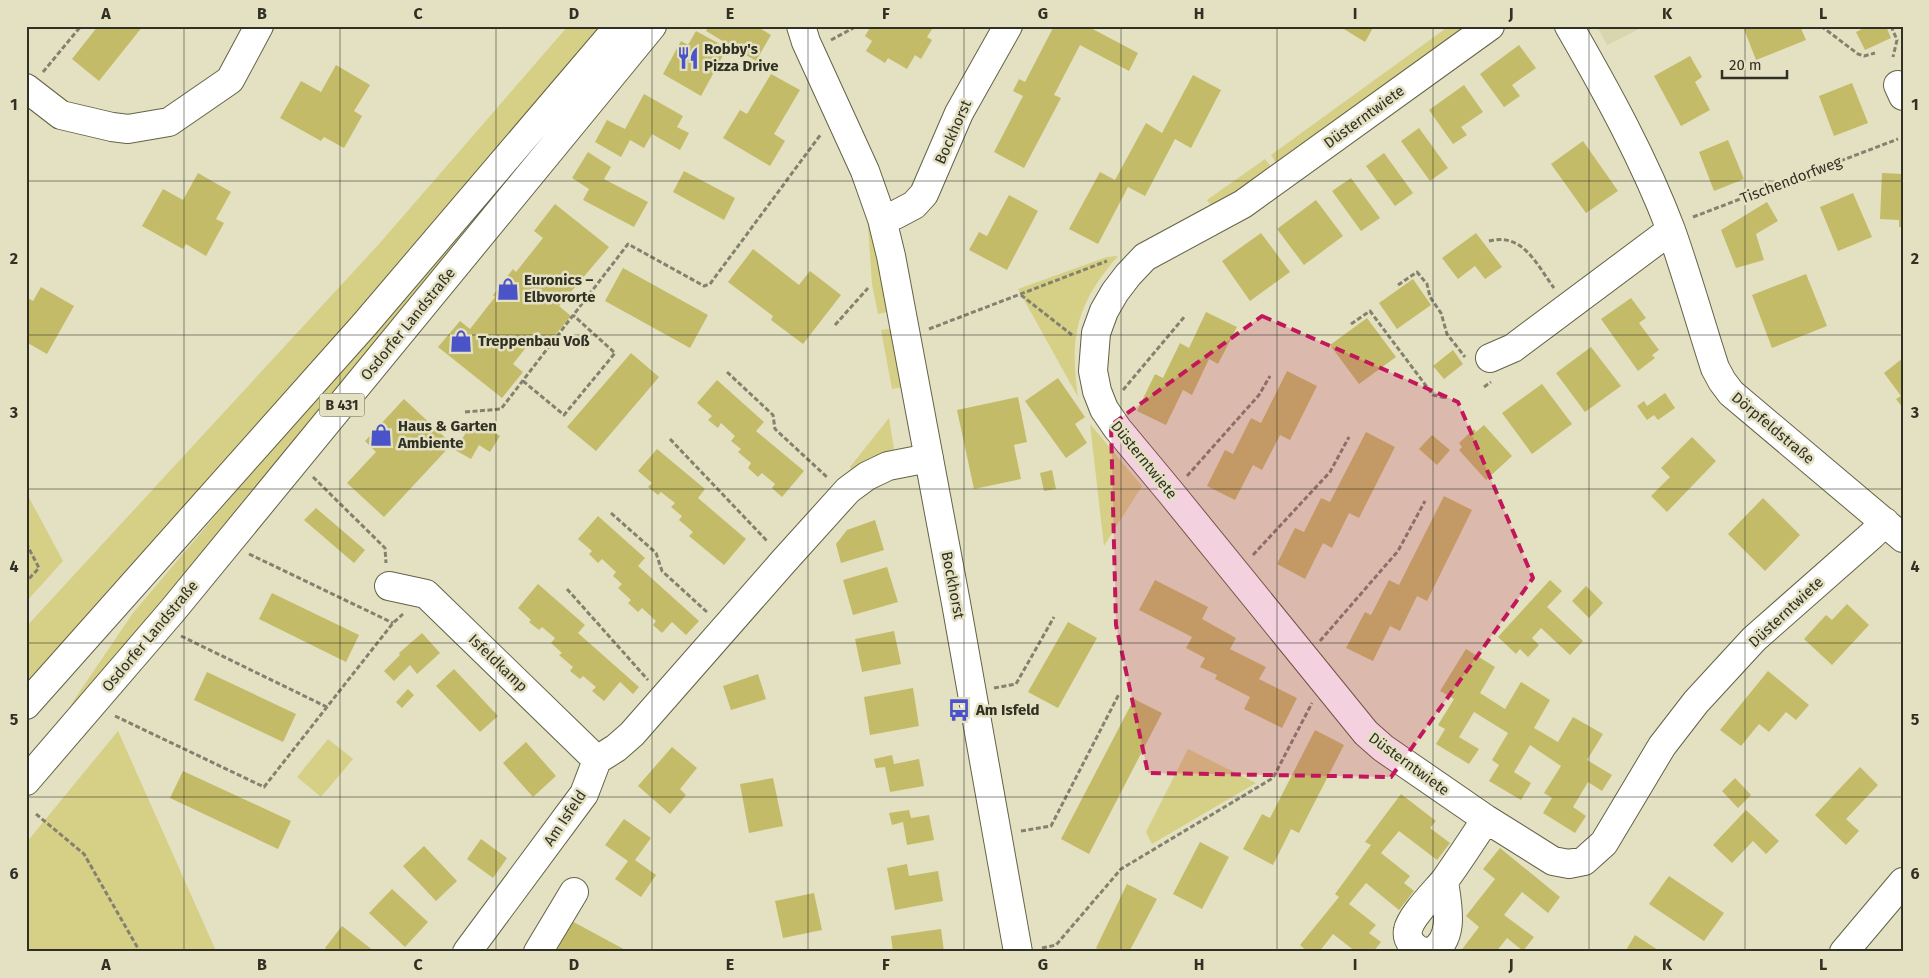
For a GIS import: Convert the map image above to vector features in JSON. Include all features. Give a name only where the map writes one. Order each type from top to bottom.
[{"type":"street","points":[[27,89],[61,115],[112,127],[128,129],[169,122],[230,80],[259,26]]},
{"type":"street","name":"Osdorfer Landstraße","points":[[26,705],[365,324],[619,26]]},
{"type":"street","name":"Osdorfer Landstraße","points":[[26,781],[191,588],[652,26]]},
{"type":"street","name":"Bockhorst","points":[[801,26],[806,42],[866,171],[882,219],[904,318],[929,458],[1029,950]]},
{"type":"street","name":"Bockhorst","points":[[882,219],[895,215],[914,205],[924,194],[959,112],[1008,26]]},
{"type":"street","name":"Düsterntwiete","points":[[1490,26],[1243,204],[1145,257],[1123,280],[1104,311],[1096,333],[1093,371],[1096,391],[1104,410],[1117,428],[1351,717],[1366,733],[1383,748],[1486,819],[1553,861],[1569,864],[1584,861],[1604,843],[1662,746],[1696,702],[1754,639],[1872,535],[1894,530]]},
{"type":"street","name":"Dörpfeldstraße","points":[[1569,26],[1591,63],[1643,165],[1677,225],[1715,368],[1722,381],[1731,393],[1894,530]]},
{"type":"street","points":[[1479,359],[1513,348],[1677,225]]},
{"type":"street","points":[[597,760],[616,748],[632,734],[848,490],[867,476],[888,466],[929,458]]},
{"type":"street","points":[[389,586],[426,594]]},
{"type":"street","name":"Isfeldkamp","points":[[426,594],[597,760]]},
{"type":"street","name":"Am Isfeld","points":[[467,952],[584,794],[597,760]]},
{"type":"street","points":[[1425,952],[1413,946],[1408,938],[1408,929],[1412,920],[1444,881],[1486,819]]},
{"type":"street","points":[[1431,952],[1438,948],[1445,939],[1448,927],[1444,881]]},
{"type":"street","points":[[1844,952],[1903,882]]},
{"type":"street","points":[[538,952],[574,892]]},
{"type":"path","points":[[27,89],[81,26]]},
{"type":"path","points":[[829,41],[857,26]]},
{"type":"path","points":[[1821,26],[1858,54],[1864,56],[1875,53]]},
{"type":"path","points":[[1891,26],[1897,40],[1893,57]]},
{"type":"path","points":[[465,412],[501,409],[628,244],[704,286],[710,284],[823,132]]},
{"type":"path","name":"Tischendorfweg","points":[[1677,225],[1898,139]]},
{"type":"path","points":[[1489,241],[1508,239],[1523,247],[1568,306]]},
{"type":"path","points":[[925,330],[1021,295],[1108,260],[1116,266]]},
{"type":"path","points":[[1398,285],[1417,272],[1426,284],[1430,297],[1441,313],[1447,334],[1479,359]]},
{"type":"path","points":[[835,325],[868,288]]},
{"type":"path","points":[[1021,295],[1079,340]]},
{"type":"path","points":[[1351,324],[1370,311],[1433,395],[1446,398]]},
{"type":"path","points":[[523,381],[564,415],[615,353],[573,315]]},
{"type":"path","points":[[1122,390],[1185,316]]},
{"type":"path","points":[[727,372],[773,415],[775,430],[832,482]]},
{"type":"path","points":[[1186,477],[1260,395],[1270,376]]},
{"type":"path","points":[[1249,559],[1330,472],[1348,437]]},
{"type":"path","points":[[670,438],[774,548]]},
{"type":"path","points":[[309,473],[385,548],[389,586]]},
{"type":"path","points":[[1318,643],[1398,551],[1425,501]]},
{"type":"path","points":[[611,513],[656,553],[662,571],[713,618]]},
{"type":"path","points":[[26,544],[39,568],[26,582]]},
{"type":"path","points":[[246,552],[393,624]]},
{"type":"path","points":[[567,589],[653,686]]},
{"type":"path","points":[[115,716],[264,787],[393,624],[426,594]]},
{"type":"path","points":[[992,688],[1016,684],[1054,617]]},
{"type":"path","points":[[180,636],[327,707]]},
{"type":"path","points":[[1018,831],[1051,826],[1119,694]]},
{"type":"path","points":[[1029,950],[1056,945],[1122,868],[1273,778],[1316,694]]},
{"type":"path","points":[[36,814],[84,854],[140,952]]},
{"type":"highlighted area","points":[[1262,316],[1458,402],[1533,578],[1391,777],[1148,773],[1116,625],[1111,425]]},
{"type":"shaded area","points":[[568,26],[602,26],[461,194],[317,359],[26,685],[26,627],[379,244]]},
{"type":"shaded area","points":[[1449,26],[1471,26],[1278,166],[1271,155]]},
{"type":"shaded area","points":[[1597,26],[1645,26],[1607,45]]},
{"type":"shaded area","points":[[1265,159],[1273,169],[1212,208],[1207,200]]},
{"type":"shaded area","points":[[867,212],[889,308],[887,312],[878,314],[872,284]]},
{"type":"shaded area","points":[[468,226],[467,232],[395,317],[121,653],[62,721],[74,700],[133,613],[243,483]]},
{"type":"shaded area","points":[[1118,256],[1093,289],[1079,321],[1075,356],[1078,397],[1018,289],[1107,257]]},
{"type":"shaded area","points":[[889,329],[895,332],[904,387],[892,389],[881,330]]},
{"type":"shaded area","points":[[889,418],[894,449],[870,458],[851,470],[850,467]]},
{"type":"shaded area","points":[[1090,424],[1142,486],[1104,546]]},
{"type":"shaded area","points":[[26,492],[63,561],[26,602]]},
{"type":"shaded area","points":[[118,731],[216,952],[26,952],[26,843]]},
{"type":"shaded area","points":[[328,739],[353,759],[321,797],[297,777]]},
{"type":"shaded area","points":[[1188,749],[1256,783],[1152,844],[1146,832]]},
{"type":"building","points":[[98,26],[143,26],[99,81],[72,59]]},
{"type":"building","points":[[709,26],[756,26],[771,35],[756,61],[706,31]]},
{"type":"building","points":[[871,26],[934,26],[927,37],[932,40],[921,59],[915,55],[907,69],[888,58],[885,63],[866,51],[872,41],[865,36]]},
{"type":"building","points":[[1054,26],[1087,26],[1138,53],[1129,71],[1080,45],[1054,95],[1061,98],[1024,168],[994,152],[1023,96],[1013,91],[1019,79],[1025,82]]},
{"type":"building","points":[[1339,26],[1374,26],[1365,42]]},
{"type":"building","points":[[1752,26],[1800,26],[1806,40],[1756,60],[1744,29]]},
{"type":"building","points":[[1868,26],[1886,26],[1891,38],[1865,50],[1856,32]]},
{"type":"building","points":[[696,31],[727,48],[701,96],[663,74],[681,41],[688,45]]},
{"type":"building","points":[[1519,45],[1536,68],[1512,85],[1520,96],[1504,107],[1480,74]]},
{"type":"building","points":[[1690,56],[1702,77],[1695,82],[1710,110],[1681,126],[1654,76]]},
{"type":"building","points":[[336,65],[370,85],[354,111],[362,116],[344,148],[324,137],[321,141],[280,118],[301,81],[321,92]]},
{"type":"building","points":[[771,74],[800,90],[774,134],[785,141],[770,166],[723,138],[740,110],[747,114]]},
{"type":"building","points":[[1193,75],[1221,90],[1191,148],[1175,139],[1145,196],[1128,187],[1098,244],[1069,229],[1100,172],[1115,180],[1146,123],[1162,133]]},
{"type":"building","points":[[1852,83],[1868,123],[1834,136],[1819,96]]},
{"type":"building","points":[[1464,85],[1483,112],[1461,127],[1467,135],[1453,144],[1429,110]]},
{"type":"building","points":[[644,94],[683,116],[677,127],[689,133],[680,150],[652,134],[644,148],[630,140],[621,157],[595,142],[607,120],[625,129]]},
{"type":"building","points":[[1419,128],[1448,168],[1430,181],[1401,141]]},
{"type":"building","points":[[1728,140],[1744,179],[1714,191],[1699,152]]},
{"type":"building","points":[[1583,141],[1618,191],[1586,213],[1551,164]]},
{"type":"building","points":[[588,152],[611,167],[604,179],[648,202],[634,227],[583,200],[589,189],[572,178]]},
{"type":"building","points":[[1384,153],[1413,193],[1395,206],[1366,166]]},
{"type":"building","points":[[684,171],[735,198],[724,220],[673,192]]},
{"type":"building","points":[[198,173],[231,192],[216,219],[224,223],[206,256],[186,244],[183,249],[142,226],[163,189],[183,200]]},
{"type":"building","points":[[1882,173],[1903,174],[1903,227],[1899,227],[1899,220],[1880,219]]},
{"type":"building","points":[[1351,178],[1380,218],[1361,231],[1332,191]]},
{"type":"building","points":[[1853,193],[1872,237],[1838,251],[1820,207]]},
{"type":"building","points":[[1009,195],[1038,211],[1007,270],[969,250],[979,232],[987,236]]},
{"type":"building","points":[[1316,200],[1343,236],[1304,265],[1277,229]]},
{"type":"building","points":[[1767,202],[1778,221],[1756,234],[1764,260],[1736,268],[1721,230]]},
{"type":"building","points":[[555,204],[609,247],[559,306],[571,316],[550,341],[538,332],[513,364],[523,372],[502,398],[438,347],[460,321],[470,329],[495,297],[493,295],[513,269],[516,272],[543,238],[534,231]]},
{"type":"building","points":[[1261,233],[1290,272],[1250,301],[1222,261]]},
{"type":"building","points":[[1476,233],[1502,267],[1485,279],[1475,266],[1458,279],[1442,258]]},
{"type":"building","points":[[753,249],[799,285],[810,271],[841,295],[803,344],[771,320],[773,316],[728,282]]},
{"type":"building","points":[[623,268],[708,315],[690,348],[605,301]]},
{"type":"building","points":[[1806,274],[1827,326],[1772,348],[1752,295]]},
{"type":"building","points":[[1413,279],[1431,305],[1397,329],[1379,303]]},
{"type":"building","points":[[41,287],[74,306],[47,354],[26,342],[26,297],[33,301]]},
{"type":"building","points":[[1631,298],[1646,318],[1639,323],[1659,350],[1652,355],[1655,358],[1638,371],[1601,319]]},
{"type":"building","points":[[1206,312],[1237,327],[1218,364],[1209,359],[1192,395],[1183,390],[1166,425],[1137,411],[1155,374],[1163,378],[1180,343],[1189,348]]},
{"type":"building","points":[[1367,318],[1396,357],[1359,384],[1330,345]]},
{"type":"building","points":[[1591,347],[1621,386],[1585,412],[1556,373]]},
{"type":"building","points":[[1453,350],[1463,364],[1444,379],[1433,366]]},
{"type":"building","points":[[631,353],[659,377],[596,451],[567,427]]},
{"type":"building","points":[[1903,358],[1903,408],[1896,399],[1901,396],[1884,373]]},
{"type":"building","points":[[1287,371],[1317,386],[1290,440],[1280,435],[1262,470],[1253,465],[1235,500],[1207,486],[1225,450],[1233,454],[1251,418],[1261,423]]},
{"type":"building","points":[[1058,378],[1085,417],[1075,424],[1087,443],[1066,458],[1025,401]]},
{"type":"building","points":[[717,380],[764,422],[756,431],[804,471],[782,497],[772,488],[775,484],[762,473],[758,477],[748,468],[751,463],[738,452],[741,449],[731,441],[735,436],[721,423],[718,428],[708,420],[712,416],[697,403]]},
{"type":"building","points":[[1542,384],[1572,424],[1532,454],[1502,413]]},
{"type":"building","points":[[1665,393],[1675,408],[1658,420],[1654,415],[1647,420],[1637,406],[1644,401],[1647,406]]},
{"type":"building","points":[[1018,397],[1027,442],[1014,445],[1021,479],[974,489],[957,410]]},
{"type":"building","points":[[404,399],[452,444],[384,517],[347,483],[376,452],[365,441]]},
{"type":"building","points":[[474,420],[500,436],[490,452],[479,445],[471,459],[455,450]]},
{"type":"building","points":[[1484,425],[1512,456],[1486,480],[1459,450],[1462,447],[1459,443],[1474,429],[1476,432]]},
{"type":"building","points":[[1366,432],[1395,447],[1359,518],[1349,513],[1332,548],[1323,543],[1305,579],[1277,564],[1295,528],[1304,532],[1321,498],[1330,502]]},
{"type":"building","points":[[1432,435],[1450,450],[1437,465],[1419,449]]},
{"type":"building","points":[[1692,437],[1716,461],[1667,512],[1651,496],[1670,477],[1661,468]]},
{"type":"building","points":[[657,449],[705,489],[698,498],[746,539],[724,565],[689,536],[693,532],[679,520],[682,516],[671,507],[675,503],[661,492],[658,495],[648,487],[652,483],[638,471]]},
{"type":"building","points":[[1052,470],[1056,489],[1044,491],[1040,473]]},
{"type":"building","points":[[1444,496],[1472,510],[1427,601],[1417,596],[1400,631],[1390,626],[1373,661],[1346,648],[1365,612],[1371,615],[1389,580],[1399,585]]},
{"type":"building","points":[[1763,498],[1800,535],[1765,571],[1728,534]]},
{"type":"building","points":[[316,508],[365,550],[354,563],[304,520]]},
{"type":"building","points":[[598,516],[645,558],[638,566],[699,621],[686,635],[672,622],[662,633],[653,625],[656,621],[642,608],[638,612],[628,603],[631,600],[618,588],[622,584],[613,576],[616,572],[602,559],[598,563],[589,554],[592,551],[578,539]]},
{"type":"building","points":[[875,520],[884,550],[841,563],[836,544],[847,530]]},
{"type":"building","points":[[887,567],[898,602],[853,615],[843,580]]},
{"type":"building","points":[[1155,580],[1208,607],[1202,619],[1236,638],[1230,649],[1266,667],[1259,679],[1297,698],[1282,728],[1244,709],[1250,697],[1215,679],[1217,675],[1200,667],[1205,658],[1186,648],[1192,637],[1139,610]]},
{"type":"building","points":[[1550,580],[1562,591],[1547,607],[1583,641],[1570,655],[1541,628],[1532,638],[1539,645],[1528,657],[1520,649],[1516,654],[1498,637]]},
{"type":"building","points":[[538,584],[585,625],[578,633],[639,687],[633,694],[620,682],[604,701],[592,691],[596,687],[583,676],[580,679],[570,671],[573,667],[559,655],[562,653],[551,643],[555,638],[542,627],[539,630],[529,622],[531,620],[518,608]]},
{"type":"building","points":[[1586,586],[1603,603],[1589,618],[1572,601]]},
{"type":"building","points":[[272,593],[359,635],[346,662],[259,619]]},
{"type":"building","points":[[1847,604],[1869,625],[1832,665],[1804,639],[1826,615],[1832,620]]},
{"type":"building","points":[[1068,622],[1097,638],[1058,708],[1028,692]]},
{"type":"building","points":[[894,631],[901,664],[862,672],[855,639]]},
{"type":"building","points":[[422,633],[440,653],[417,674],[410,665],[394,681],[384,671],[400,655],[399,653]]},
{"type":"building","points":[[1466,649],[1495,667],[1480,693],[1505,709],[1521,682],[1550,700],[1534,728],[1558,742],[1573,717],[1603,734],[1587,760],[1612,775],[1602,791],[1588,782],[1573,807],[1586,816],[1575,833],[1543,813],[1552,798],[1544,793],[1561,766],[1530,745],[1514,772],[1531,783],[1521,800],[1489,781],[1499,765],[1492,760],[1508,733],[1474,712],[1459,737],[1479,749],[1469,764],[1436,744],[1445,729],[1438,725],[1454,699],[1440,691]]},
{"type":"building","points":[[454,669],[498,716],[480,732],[436,686]]},
{"type":"building","points":[[1768,671],[1809,705],[1796,720],[1786,712],[1769,732],[1759,724],[1741,746],[1720,730]]},
{"type":"building","points":[[207,672],[296,714],[283,742],[194,700]]},
{"type":"building","points":[[758,674],[766,699],[731,710],[723,686]]},
{"type":"building","points":[[913,688],[919,726],[870,735],[864,697]]},
{"type":"building","points":[[408,689],[414,695],[402,708],[396,702]]},
{"type":"building","points":[[1134,699],[1162,713],[1089,854],[1061,839]]},
{"type":"building","points":[[1315,730],[1344,745],[1299,833],[1291,829],[1273,865],[1243,849],[1262,814],[1270,818]]},
{"type":"building","points":[[526,742],[556,776],[533,797],[503,763]]},
{"type":"building","points":[[672,747],[697,768],[680,789],[686,795],[670,814],[638,786]]},
{"type":"building","points":[[892,755],[894,764],[919,759],[924,786],[890,792],[885,767],[876,768],[874,759]]},
{"type":"building","points":[[1860,767],[1878,785],[1846,819],[1859,831],[1846,845],[1815,815]]},
{"type":"building","points":[[183,771],[291,821],[278,849],[170,798]]},
{"type":"building","points":[[773,778],[783,826],[749,833],[740,784]]},
{"type":"building","points":[[1735,778],[1751,795],[1738,808],[1722,791]]},
{"type":"building","points":[[1401,794],[1436,821],[1430,828],[1450,843],[1437,860],[1399,831],[1381,853],[1410,876],[1404,883],[1414,891],[1399,910],[1366,883],[1349,904],[1376,925],[1369,933],[1381,942],[1373,952],[1356,952],[1333,934],[1319,952],[1308,952],[1300,945],[1339,897],[1335,894],[1371,845],[1365,842]]},
{"type":"building","points":[[909,810],[911,818],[929,815],[934,840],[907,845],[903,822],[892,825],[889,813]]},
{"type":"building","points":[[1746,810],[1779,841],[1766,854],[1753,841],[1732,863],[1713,845]]},
{"type":"building","points":[[624,819],[651,838],[635,860],[656,875],[641,897],[615,879],[628,861],[605,845]]},
{"type":"building","points":[[481,839],[507,858],[493,878],[467,859]]},
{"type":"building","points":[[1200,842],[1229,857],[1202,909],[1173,894]]},
{"type":"building","points":[[424,846],[457,881],[436,901],[403,866]]},
{"type":"building","points":[[1500,848],[1560,897],[1548,913],[1522,892],[1504,915],[1534,937],[1523,951],[1507,938],[1496,952],[1460,952],[1479,927],[1466,916],[1495,879],[1483,869]]},
{"type":"building","points":[[907,864],[909,876],[938,871],[943,901],[895,910],[887,868]]},
{"type":"building","points":[[1669,876],[1724,913],[1704,941],[1649,904]]},
{"type":"building","points":[[1127,884],[1157,899],[1129,952],[1103,952],[1096,948]]},
{"type":"building","points":[[392,889],[428,922],[405,947],[369,913]]},
{"type":"building","points":[[814,893],[822,930],[783,938],[775,901]]},
{"type":"building","points":[[568,919],[629,952],[550,952]]},
{"type":"building","points":[[342,926],[375,952],[329,952],[325,948]]},
{"type":"building","points":[[941,929],[944,952],[893,952],[891,936]]},
{"type":"building","points":[[1635,935],[1661,952],[1625,952]]},
{"type":"place","name":"Robby's Pizza Drive","points":[[688,58]]},
{"type":"place","name":"Euronics – Elbvororte","points":[[508,289]]},
{"type":"place","name":"Treppenbau Voß","points":[[461,341]]},
{"type":"place","name":"Haus & Garten Ambiente","points":[[381,435]]},
{"type":"place","name":"Am Isfeld","points":[[959,710]]}]
